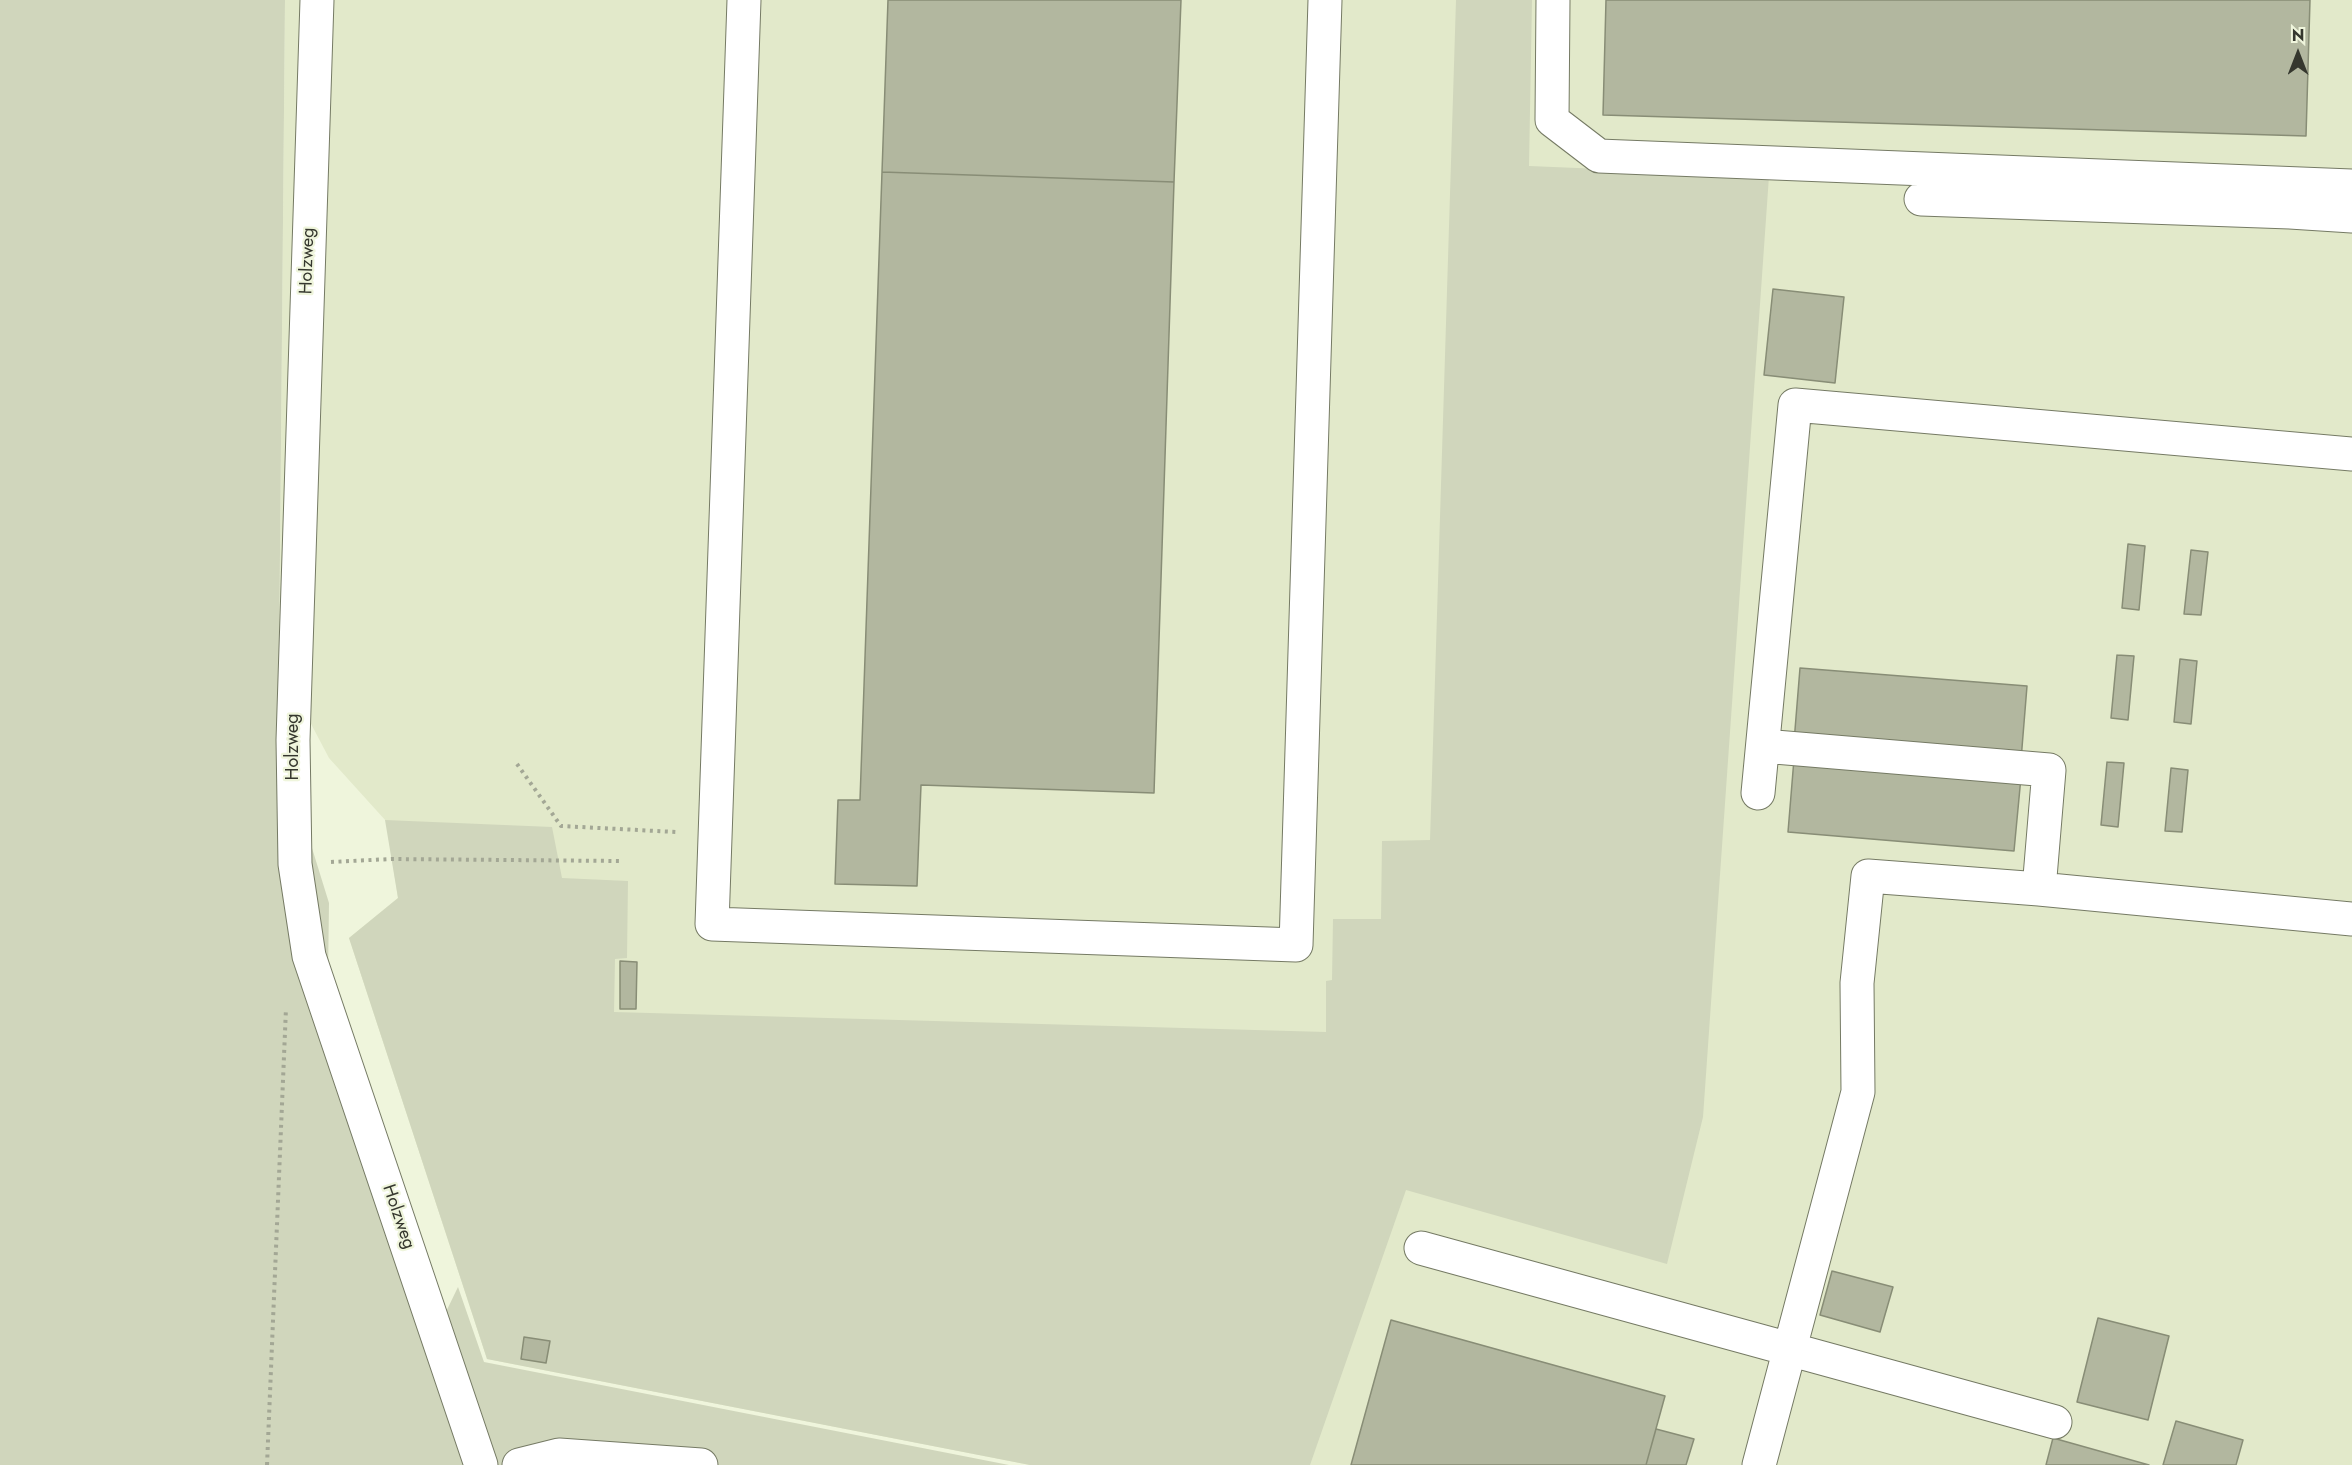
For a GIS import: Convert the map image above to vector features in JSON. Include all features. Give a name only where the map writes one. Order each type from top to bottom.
[{"type":"street","name":"Holzweg","points":[[316,0],[293,740],[295,864],[309,956],[481,1465]]},
{"type":"street","points":[[744,0],[712,924],[1296,945],[1325,0]]},
{"type":"street","points":[[1553,0],[1552,120],[1599,156],[2352,186]]},
{"type":"street","points":[[1921,199],[2352,216]]},
{"type":"street","points":[[1758,793],[1795,405],[2352,454]]},
{"type":"street","points":[[1762,746],[2049,770],[2039,889]]},
{"type":"street","points":[[1759,1465],[1858,1092],[1857,983],[1868,876],[2039,889],[2352,920]]},
{"type":"street","points":[[1420,1248],[2055,1422]]},
{"type":"street","points":[[519,1465],[559,1455],[700,1465]]},
{"type":"path","points":[[517,765],[561,826],[676,832],[716,809]]},
{"type":"path","points":[[295,864],[391,860],[621,861]]},
{"type":"path","points":[[267,1465],[287,998],[309,956]]},
{"type":"shaded area","points":[[0,0],[285,0],[279,663],[303,819],[329,903],[328,976],[443,1318],[458,1287],[484,1362],[1009,1465],[0,1465]]},
{"type":"shaded area","points":[[285,0],[2352,0],[2352,1465],[1030,1465],[487,1359],[349,938],[398,898],[386,821],[329,758],[279,663]]},
{"type":"shaded area","points":[[1456,0],[1532,0],[1529,166],[1769,176],[1703,1117],[1667,1264],[1406,1190],[1310,1465],[1030,1465],[487,1359],[349,938],[398,898],[385,820],[552,827],[562,878],[628,881],[627,958],[615,959],[614,1012],[1326,1032],[1326,981],[1332,980],[1333,919],[1381,919],[1382,841],[1430,840]]},
{"type":"building","points":[[888,0],[1181,0],[1174,182],[882,172]]},
{"type":"building","points":[[1606,0],[2310,0],[2306,136],[1603,115]]},
{"type":"building","points":[[882,172],[1174,182],[1154,793],[921,785],[917,886],[835,884],[838,800],[860,800]]},
{"type":"building","points":[[1773,289],[1844,297],[1835,383],[1764,375]]},
{"type":"building","points":[[2128,544],[2145,546],[2139,610],[2122,608]]},
{"type":"building","points":[[2191,550],[2208,552],[2201,615],[2184,614]]},
{"type":"building","points":[[2117,655],[2134,656],[2128,720],[2111,718]]},
{"type":"building","points":[[2180,659],[2197,661],[2191,724],[2174,722]]},
{"type":"building","points":[[1800,668],[2027,686],[2021,760],[1794,742]]},
{"type":"building","points":[[1794,759],[2021,777],[2014,851],[1788,832]]},
{"type":"building","points":[[2107,762],[2124,763],[2118,827],[2101,825]]},
{"type":"building","points":[[2171,768],[2188,770],[2182,832],[2165,831]]},
{"type":"building","points":[[620,961],[637,962],[636,1009],[620,1009]]},
{"type":"building","points":[[1832,1271],[1893,1287],[1880,1332],[1820,1315]]},
{"type":"building","points":[[2098,1318],[2169,1336],[2148,1420],[2077,1402]]},
{"type":"building","points":[[1391,1320],[1665,1396],[1646,1465],[1351,1465]]},
{"type":"building","points":[[524,1337],[550,1341],[546,1363],[521,1359]]},
{"type":"building","points":[[2176,1421],[2243,1440],[2236,1465],[2163,1465]]},
{"type":"building","points":[[1656,1429],[1694,1439],[1686,1465],[1646,1465]]},
{"type":"building","points":[[2053,1438],[2149,1465],[2046,1465]]}]
